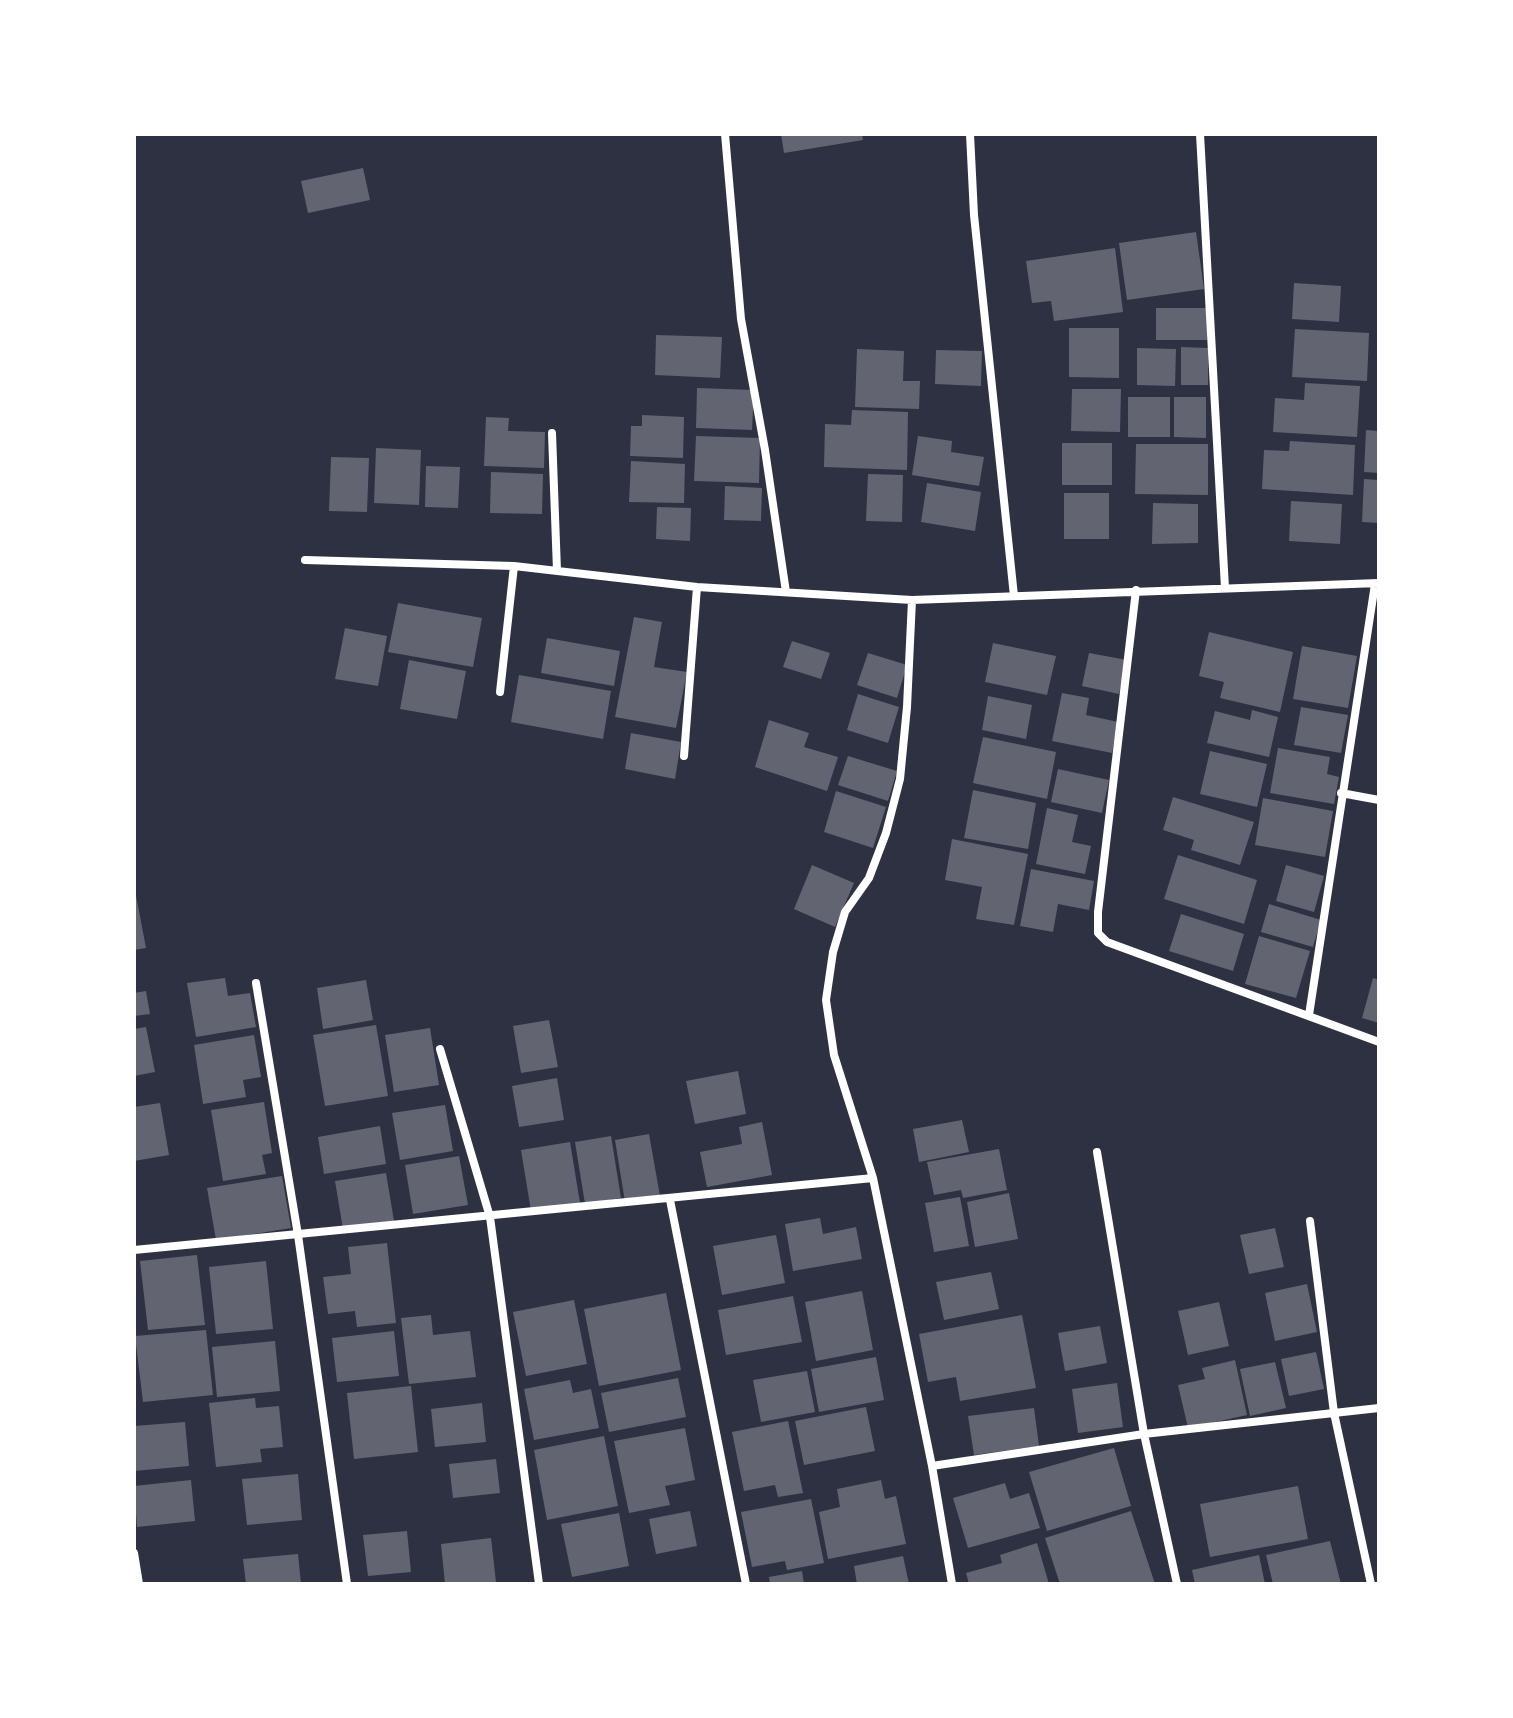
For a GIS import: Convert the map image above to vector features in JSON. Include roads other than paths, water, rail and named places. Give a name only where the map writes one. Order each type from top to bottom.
[{"type":"street","points":[[725,134],[741,319],[786,592]]},
{"type":"street","points":[[970,134],[974,215],[1014,596]]},
{"type":"street","points":[[1200,134],[1225,588]]},
{"type":"street","points":[[552,433],[557,571]]},
{"type":"street","points":[[305,560],[514,566],[697,587],[912,600],[1377,584],[1341,793],[1309,1015]]},
{"type":"street","points":[[500,692],[514,566]]},
{"type":"street","points":[[684,756],[697,587]]},
{"type":"street","points":[[1136,590],[1098,933],[1107,942],[1379,1042]]},
{"type":"street","points":[[912,600],[900,779],[886,833],[869,878],[845,912],[833,952],[826,1000],[834,1055],[873,1178],[932,1466],[952,1584]]},
{"type":"street","points":[[1341,793],[1379,800]]},
{"type":"street","points":[[256,983],[298,1235],[347,1584]]},
{"type":"street","points":[[440,1049],[490,1217],[539,1584]]},
{"type":"street","points":[[1097,1152],[1144,1434],[1177,1584]]},
{"type":"street","points":[[134,1250],[873,1178]]},
{"type":"street","points":[[670,1200],[746,1584]]},
{"type":"street","points":[[1310,1221],[1334,1413],[1371,1584]]},
{"type":"street","points":[[932,1466],[1144,1434],[1379,1408]]},
{"type":"street","points":[[134,1553],[139,1584]]}]
